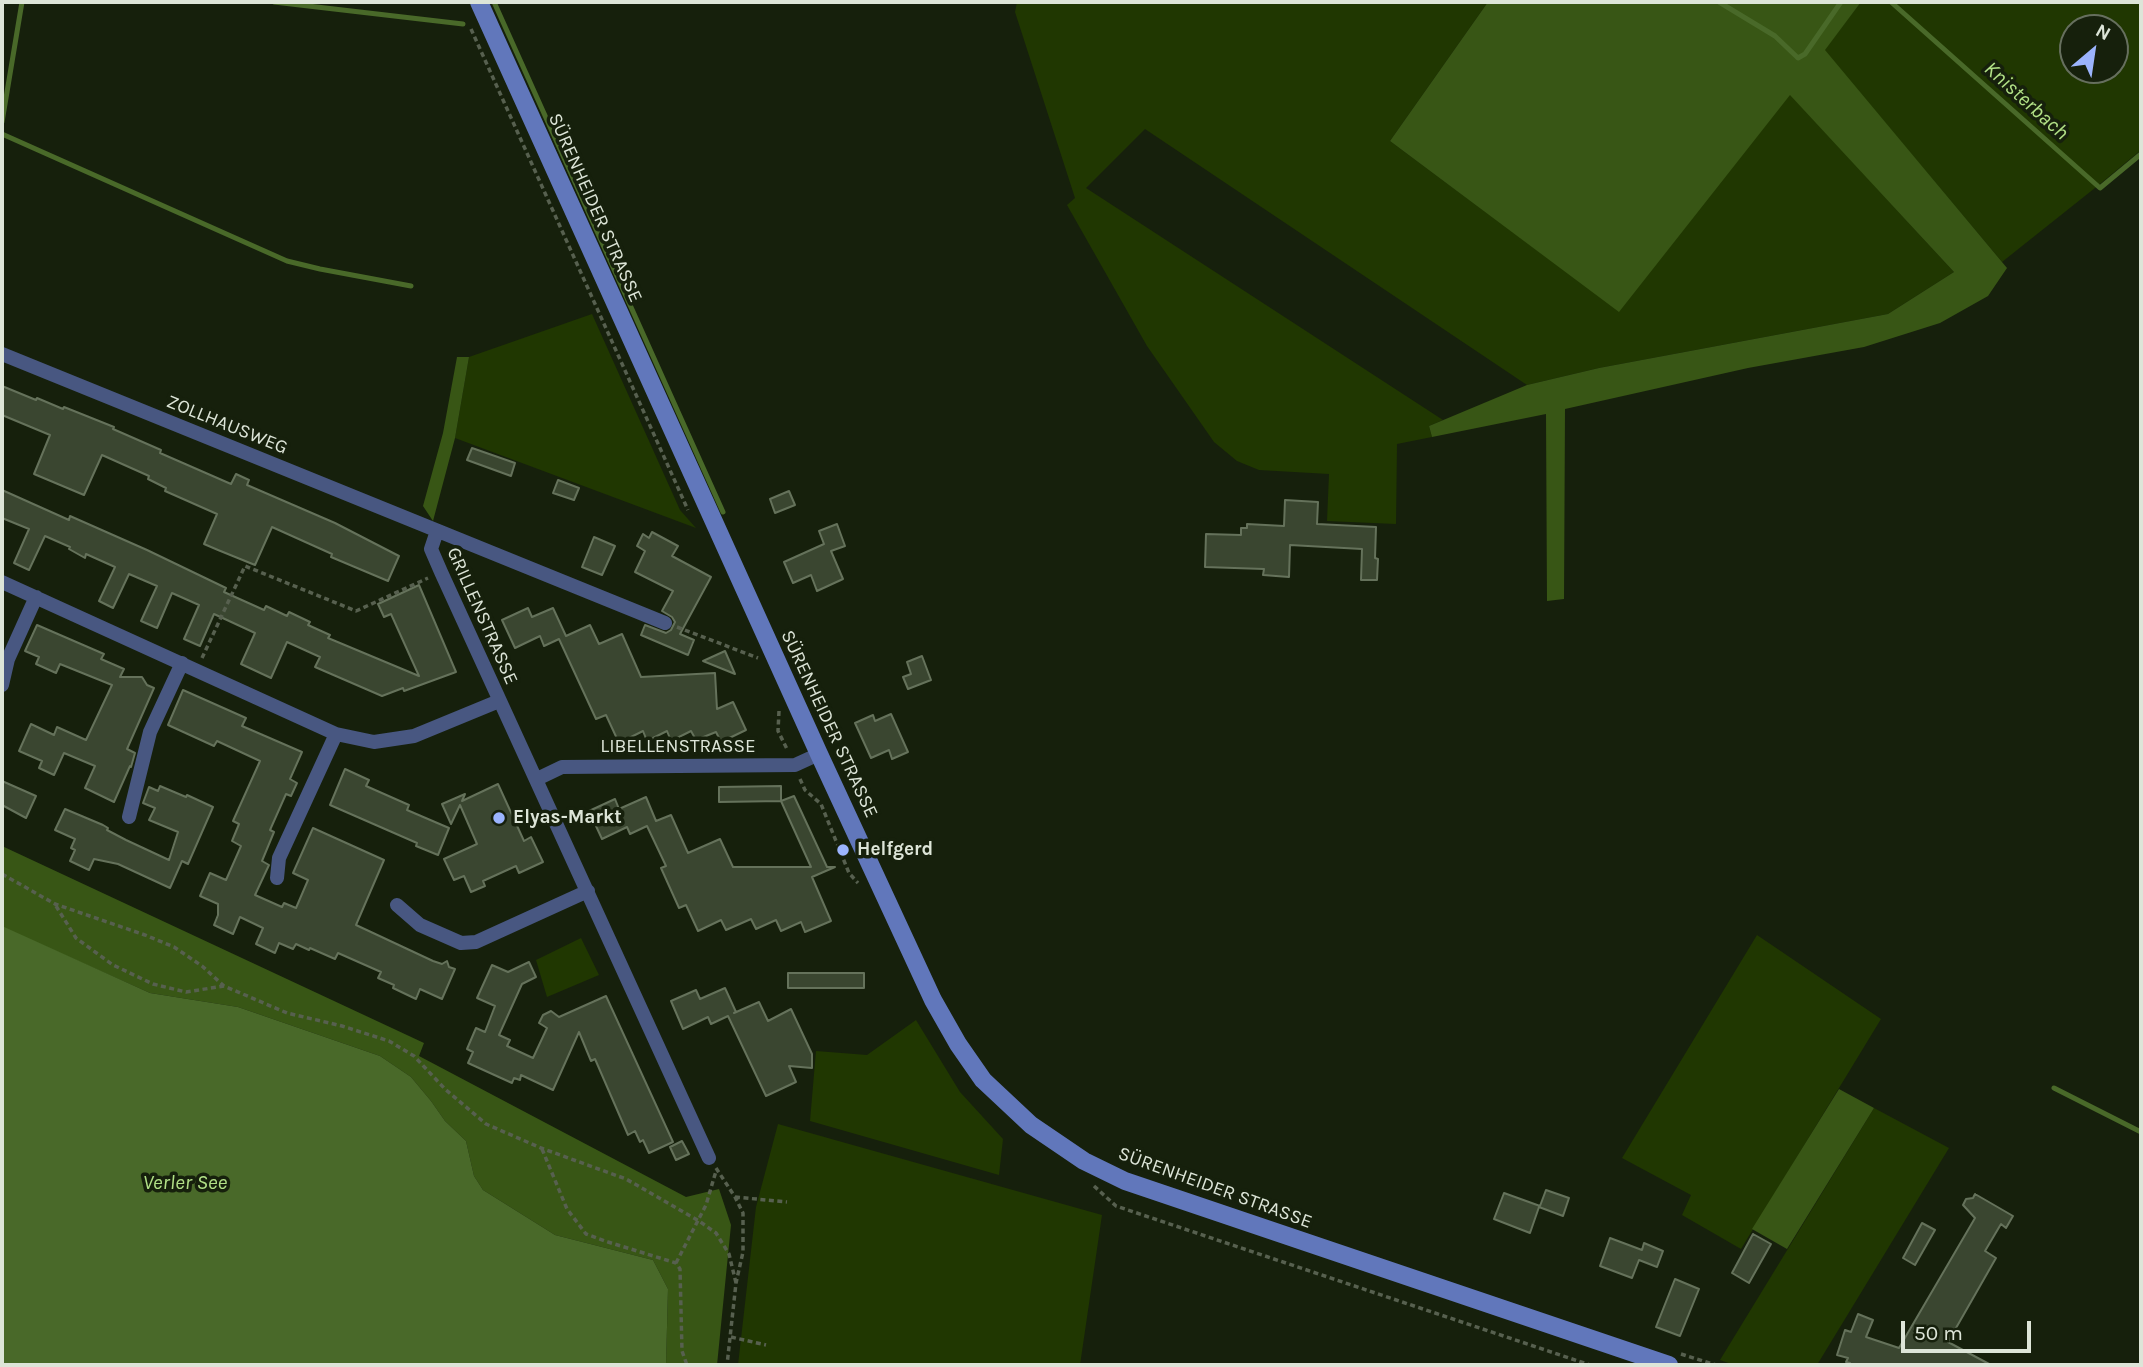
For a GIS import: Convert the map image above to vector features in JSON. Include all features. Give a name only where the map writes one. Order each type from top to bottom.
[{"type":"main road","name":"SÜRENHEIDER STRASSE","points":[[478,2],[766,656],[819,754],[933,1000],[951,1033],[983,1080],[1031,1125],[1084,1160],[1125,1181],[1669,1365]]},
{"type":"street","name":"ZOLLHAUSWEG","points":[[2,354],[437,531]]},
{"type":"street","name":"GRILLENSTRASSE","points":[[665,623],[437,531],[431,549],[441,572],[713,1163]]},
{"type":"street","points":[[2,582],[336,734],[374,742],[414,736],[499,701]]},
{"type":"street","points":[[2,685],[8,659],[36,597]]},
{"type":"street","points":[[129,817],[149,732],[182,663]]},
{"type":"street","points":[[277,878],[279,859],[336,734]]},
{"type":"street","name":"LIBELLENSTRASSE","points":[[537,779],[562,767],[795,765],[819,754]]},
{"type":"street","points":[[397,905],[420,925],[461,943],[476,942],[588,891]]},
{"type":"path","points":[[470,25],[477,47],[686,507],[692,514]]},
{"type":"path","points":[[197,669],[245,566],[356,611],[441,572]]},
{"type":"path","points":[[665,623],[766,656]]},
{"type":"path","points":[[752,646],[766,656]]},
{"type":"path","points":[[776,702],[780,712],[778,731],[805,790],[821,804],[849,873],[863,887]]},
{"type":"path","points":[[2,874],[55,904],[145,934],[174,947],[202,966],[224,986],[287,1013],[389,1041],[414,1056],[444,1089],[486,1124],[541,1149],[626,1179],[699,1221],[716,1233],[729,1254],[736,1283]]},
{"type":"path","points":[[55,904],[76,938],[113,965],[153,984],[187,992],[224,986]]},
{"type":"path","points":[[541,1149],[567,1209],[586,1234],[676,1263],[680,1269],[682,1351],[687,1365]]},
{"type":"path","points":[[713,1163],[743,1213],[743,1252],[736,1283],[727,1365]]},
{"type":"path","points":[[676,1263],[706,1205],[713,1163]]},
{"type":"path","points":[[1087,1181],[1116,1206],[1590,1365]]},
{"type":"path","points":[[735,1197],[788,1202]]},
{"type":"path","points":[[731,1337],[766,1345]]},
{"type":"shaded area","points":[[1017,2],[1488,2],[1390,141],[1619,311],[1790,94],[1954,272],[1888,314],[1599,368],[1527,385],[1145,129],[1086,188],[1443,420],[1429,426],[1432,437],[1397,444],[1396,524],[1327,521],[1329,474],[1259,470],[1237,461],[1214,442],[1147,346],[1067,205],[1075,198],[1015,12]]},
{"type":"shaded area","points":[[1488,2],[1861,2],[1825,50],[2007,268],[1988,296],[1940,323],[1864,347],[1748,368],[1565,409],[1564,599],[1547,601],[1546,414],[1432,437],[1429,426],[1527,385],[1599,368],[1888,314],[1954,272],[1790,95],[1619,312],[1390,141]]},
{"type":"shaded area","points":[[1861,2],[2141,2],[2141,150],[2002,262],[1824,50]]},
{"type":"shaded area","points":[[592,314],[680,510],[696,528],[455,438],[469,357]]},
{"type":"shaded area","points":[[457,357],[469,357],[455,438],[433,521],[423,506],[443,433]]},
{"type":"shaded area","points":[[2,846],[424,1043],[419,1056],[686,1197],[719,1189],[731,1225],[717,1365],[666,1365],[668,1289],[653,1260],[555,1235],[483,1190],[474,1176],[466,1141],[445,1121],[411,1077],[380,1056],[238,1007],[150,993],[4,928]]},
{"type":"shaded area","points":[[1757,935],[1881,1019],[1741,1249],[1682,1215],[1691,1195],[1622,1158]]},
{"type":"shaded area","points":[[581,938],[599,975],[547,997],[536,960]]},
{"type":"shaded area","points":[[916,1020],[960,1092],[1003,1139],[999,1175],[810,1121],[816,1051],[867,1055]]},
{"type":"shaded area","points":[[1839,1089],[1874,1108],[1787,1249],[1752,1229]]},
{"type":"shaded area","points":[[1874,1108],[1949,1148],[1817,1365],[1734,1365],[1720,1360]]},
{"type":"shaded area","points":[[778,1124],[1102,1215],[1080,1365],[738,1365],[756,1207]]},
{"type":"water","name":"Verler See","points":[[2,926],[150,993],[238,1007],[380,1056],[411,1077],[445,1121],[466,1141],[474,1176],[483,1190],[555,1235],[653,1260],[668,1289],[666,1365],[2,1365]]},
{"type":"building","points":[[2,386],[114,427],[113,429],[161,450],[160,453],[231,484],[236,474],[249,480],[247,485],[335,523],[399,556],[388,581],[331,557],[332,554],[272,527],[255,565],[204,544],[217,514],[165,491],[166,488],[148,479],[149,476],[102,455],[84,495],[34,474],[50,435],[2,415]]},
{"type":"building","points":[[472,448],[515,463],[511,476],[467,460]]},
{"type":"building","points":[[558,480],[579,488],[574,500],[553,493]]},
{"type":"building","points":[[2,490],[69,520],[70,516],[147,550],[226,588],[224,592],[264,610],[266,606],[287,616],[289,612],[330,635],[328,638],[419,676],[391,614],[384,617],[378,604],[419,585],[456,672],[382,696],[315,667],[320,657],[287,642],[271,678],[241,664],[255,633],[214,614],[200,646],[184,639],[199,605],[172,593],[157,628],[141,621],[157,586],[129,574],[113,608],[99,601],[115,567],[86,554],[85,558],[69,549],[70,547],[45,536],[29,570],[14,563],[29,529],[2,518]]},
{"type":"building","points":[[789,491],[795,505],[775,513],[770,499]]},
{"type":"building","points":[[1285,500],[1318,502],[1317,524],[1376,527],[1377,580],[1361,580],[1362,549],[1290,545],[1289,577],[1263,575],[1264,569],[1205,567],[1206,534],[1241,535],[1241,528],[1247,528],[1247,524],[1284,526]]},
{"type":"building","points":[[837,524],[845,546],[831,551],[843,579],[817,591],[811,575],[793,583],[784,562],[824,544],[819,531]]},
{"type":"building","points":[[652,532],[678,546],[672,556],[711,577],[680,634],[694,640],[688,655],[641,635],[645,625],[666,633],[675,622],[662,611],[673,591],[635,572],[645,551],[637,546],[643,534],[649,538]]},
{"type":"building","points":[[594,537],[615,546],[602,575],[582,567]]},
{"type":"building","points":[[528,608],[532,617],[553,608],[566,636],[590,625],[599,644],[622,634],[641,677],[715,673],[717,709],[733,702],[746,730],[721,742],[716,732],[696,740],[691,731],[671,741],[667,731],[647,741],[643,731],[619,743],[606,715],[596,719],[559,639],[544,646],[540,636],[515,648],[502,620]]},
{"type":"building","points":[[37,625],[104,654],[101,659],[124,669],[120,677],[142,677],[147,685],[154,688],[127,749],[135,753],[114,802],[85,788],[95,766],[64,753],[54,775],[39,768],[42,761],[19,751],[31,724],[54,735],[57,727],[86,740],[112,685],[60,664],[56,673],[36,664],[39,657],[25,651]]},
{"type":"building","points":[[725,651],[735,674],[703,661]]},
{"type":"building","points":[[922,656],[931,680],[908,689],[903,677],[911,674],[907,662]]},
{"type":"building","points":[[183,690],[246,718],[242,726],[302,752],[290,779],[297,783],[291,796],[286,794],[270,830],[274,832],[262,861],[269,865],[255,895],[282,907],[284,903],[296,908],[308,880],[293,873],[313,828],[384,860],[356,925],[433,961],[442,964],[447,961],[449,967],[455,969],[442,999],[420,989],[416,999],[378,978],[381,972],[338,953],[335,959],[296,944],[293,949],[279,943],[275,953],[256,944],[263,928],[240,917],[233,934],[214,925],[218,904],[200,896],[210,873],[226,880],[241,846],[232,841],[239,824],[233,821],[260,761],[217,741],[214,746],[168,725]]},
{"type":"building","points":[[891,714],[908,752],[892,759],[889,750],[871,758],[855,723],[873,715],[875,721]]},
{"type":"building","points":[[345,769],[369,780],[366,786],[409,805],[407,810],[449,828],[438,855],[330,805]]},
{"type":"building","points":[[2,781],[36,796],[26,818],[2,805]]},
{"type":"building","points":[[498,784],[524,841],[531,837],[543,862],[519,873],[516,866],[483,881],[485,886],[471,892],[464,876],[454,880],[444,859],[477,844],[460,805],[451,824],[442,804],[465,794],[462,801]]},
{"type":"building","points":[[160,786],[213,807],[188,864],[182,861],[170,888],[118,864],[94,859],[89,870],[70,861],[75,850],[71,848],[75,839],[55,830],[65,809],[103,825],[107,830],[169,860],[178,832],[149,820],[155,808],[143,803],[149,787],[158,791]]},
{"type":"building","points":[[781,786],[781,801],[719,802],[719,787]]},
{"type":"building","points":[[794,796],[827,867],[835,867],[812,877],[831,921],[805,932],[801,922],[781,931],[776,920],[756,929],[751,919],[726,930],[721,920],[698,931],[686,905],[679,908],[661,868],[666,866],[647,826],[630,834],[627,827],[602,839],[589,811],[615,799],[619,809],[646,797],[656,821],[671,815],[688,853],[720,839],[733,867],[811,867],[781,801]]},
{"type":"building","points":[[529,962],[536,977],[522,984],[499,1035],[510,1040],[507,1046],[533,1058],[547,1028],[539,1023],[543,1015],[551,1011],[559,1017],[606,996],[673,1142],[649,1153],[635,1131],[628,1135],[595,1059],[591,1061],[579,1032],[553,1090],[521,1075],[520,1080],[514,1078],[512,1083],[468,1063],[473,1052],[467,1049],[476,1028],[485,1032],[495,1006],[477,998],[492,965],[508,972]]},
{"type":"building","points":[[788,973],[864,973],[864,988],[788,988]]},
{"type":"building","points":[[725,988],[736,1012],[734,1013],[759,1002],[768,1021],[791,1009],[812,1054],[812,1068],[789,1066],[796,1082],[766,1096],[728,1016],[711,1024],[708,1017],[683,1029],[671,1001],[696,990],[700,999]]},
{"type":"building","points":[[682,1141],[689,1154],[676,1160],[670,1147]]},
{"type":"building","points":[[1546,1190],[1569,1198],[1563,1216],[1539,1207],[1530,1233],[1494,1219],[1504,1193],[1540,1206]]},
{"type":"building","points":[[1975,1194],[2013,1216],[2006,1228],[2001,1224],[1985,1251],[1996,1258],[1948,1342],[1991,1365],[1849,1365],[1850,1363],[1846,1362],[1848,1358],[1837,1355],[1845,1330],[1851,1332],[1858,1314],[1873,1320],[1866,1337],[1899,1348],[1975,1218],[1963,1205],[1966,1199],[1973,1198]]},
{"type":"building","points":[[1922,1223],[1935,1230],[1915,1265],[1903,1258]]},
{"type":"building","points":[[1753,1234],[1771,1244],[1749,1283],[1732,1273]]},
{"type":"building","points":[[1610,1238],[1642,1250],[1644,1243],[1663,1251],[1657,1267],[1639,1260],[1632,1278],[1600,1266]]},
{"type":"building","points":[[1675,1279],[1699,1289],[1680,1336],[1656,1327]]},
{"type":"waterway","points":[[2,122],[22,2]]},
{"type":"waterway","points":[[274,2],[463,24]]},
{"type":"waterway","points":[[494,2],[723,512]]},
{"type":"waterway","name":"Knisterbach","points":[[1719,2],[1775,36],[1798,58],[1805,54],[1841,2]]},
{"type":"waterway","name":"Knisterbach","points":[[1891,2],[2100,188],[2141,154]]},
{"type":"waterway","points":[[2,134],[287,261],[411,286]]},
{"type":"waterway","points":[[2054,1088],[2141,1132]]},
{"type":"place","name":"Elyas-Markt","points":[[499,818]]},
{"type":"place","name":"Helfgerd","points":[[843,850]]}]
